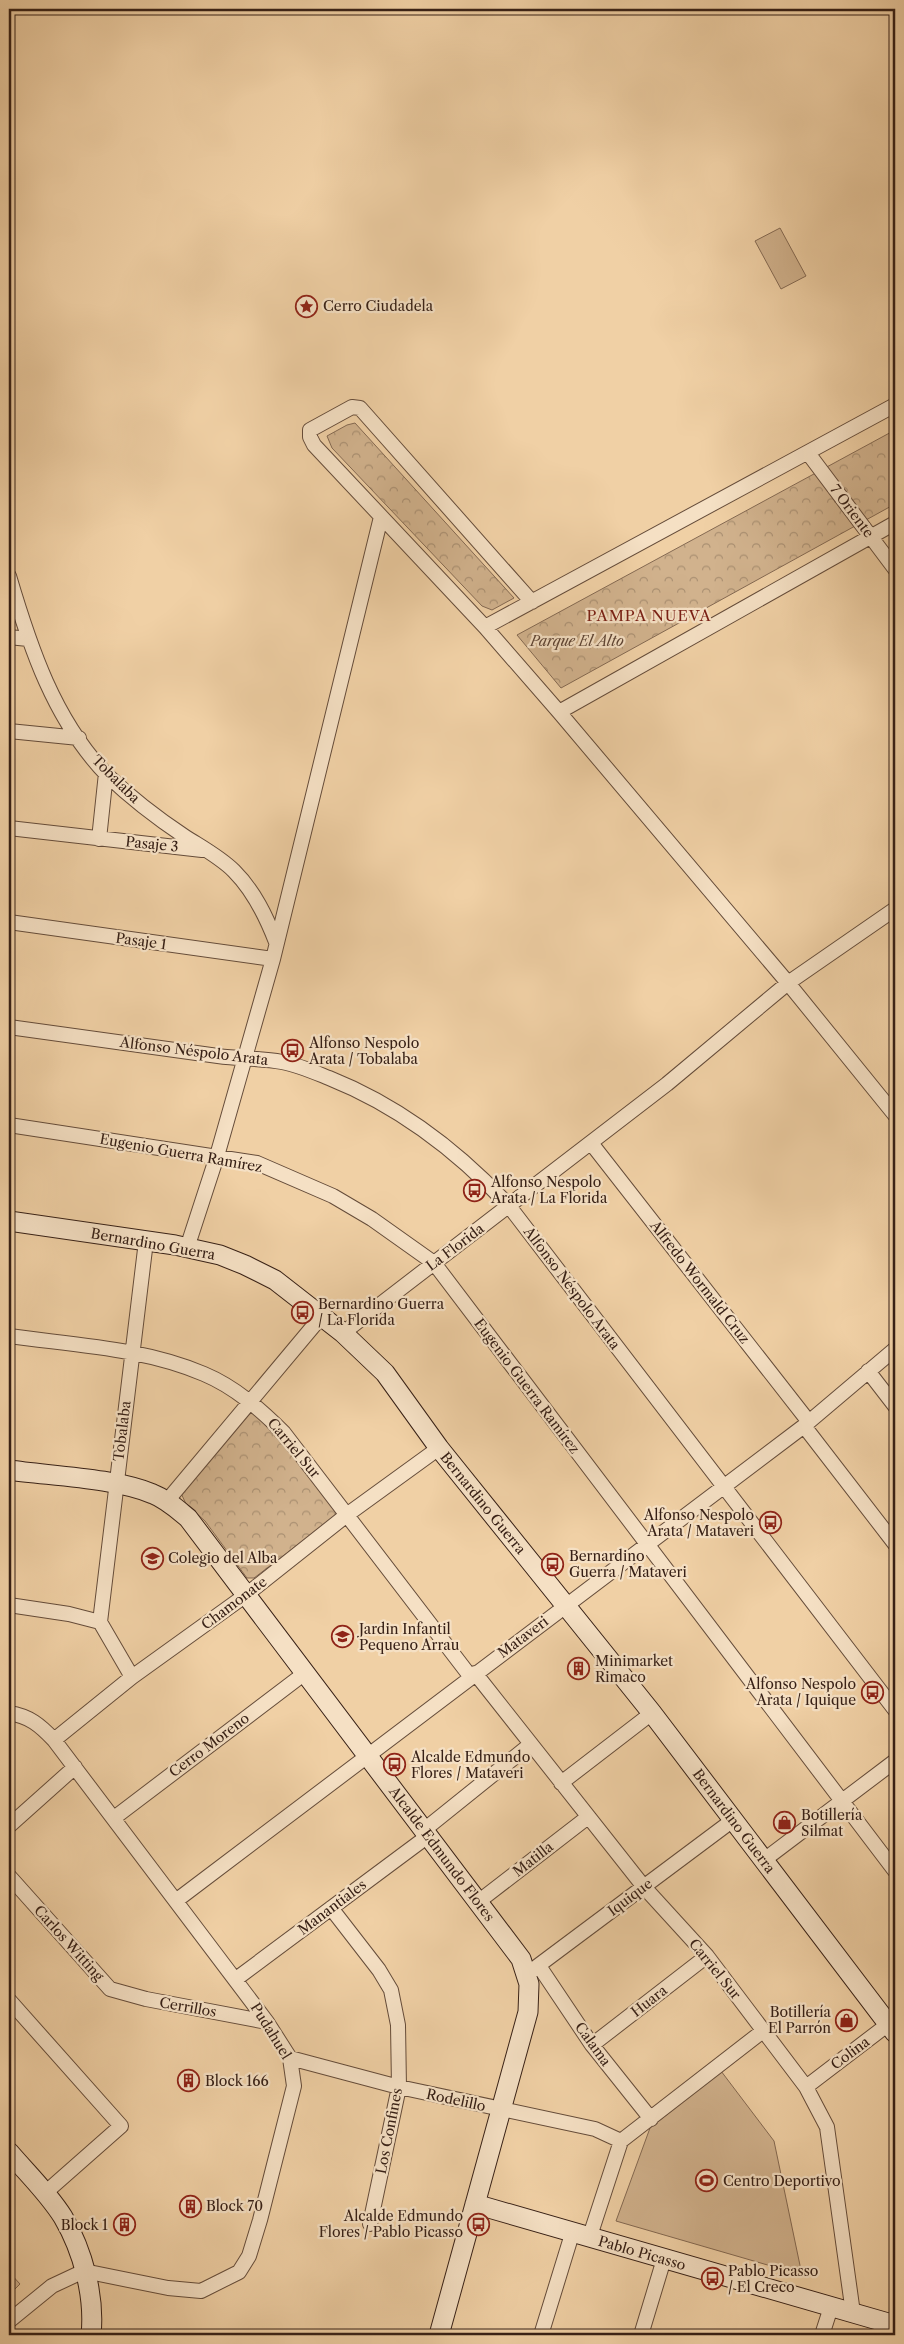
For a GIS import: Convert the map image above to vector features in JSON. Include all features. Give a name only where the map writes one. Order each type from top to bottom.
[{"type":"street","points":[[485,627],[895,405]]},
{"type":"street","points":[[532,602],[360,408],[352,407],[310,430],[310,437],[314,445],[485,627],[559,712],[788,983],[895,1115]]},
{"type":"street","name":"7 Oriente","points":[[808,453],[895,569]]},
{"type":"street","points":[[187,1248],[217,1156],[273,959],[381,517]]},
{"type":"street","points":[[559,712],[895,523]]},
{"type":"street","name":"Tobalaba","points":[[9,576],[28,639],[49,689],[79,738],[106,773],[142,806],[232,870],[250,889],[266,917],[276,942]]},
{"type":"street","points":[[9,637],[28,639]]},
{"type":"street","points":[[9,731],[79,738]]},
{"type":"street","points":[[99,838],[106,773]]},
{"type":"street","name":"Pasaje 3","points":[[9,828],[205,850]]},
{"type":"street","name":"La Florida","points":[[343,1333],[667,1084],[788,983],[895,909]]},
{"type":"street","name":"Pasaje 1","points":[[9,922],[273,959]]},
{"type":"street","name":"Alfonso Néspolo Arata","points":[[9,1027],[228,1058],[283,1062],[339,1082],[392,1109],[442,1142],[509,1206],[895,1710]]},
{"type":"street","name":"Eugenio Guerra Ramírez","points":[[9,1126],[257,1163],[333,1196],[372,1219],[434,1263],[895,1872]]},
{"type":"street","name":"Alfredo Wormald Cruz","points":[[591,1143],[807,1424],[895,1544]]},
{"type":"street","name":"Bernardino Guerra","points":[[9,1220],[146,1241],[220,1255],[275,1280],[343,1333],[384,1373],[439,1448],[652,1713],[893,2025]]},
{"type":"street","name":"Tobalaba","points":[[100,1622],[115,1484],[146,1241]]},
{"type":"street","points":[[167,1501],[321,1317]]},
{"type":"street","name":"Carriel Sur","points":[[9,1336],[132,1353],[177,1364],[206,1375],[250,1402],[284,1433],[473,1674],[644,1887],[707,1956],[806,2087],[826,2126],[852,2312]]},
{"type":"street","name":"Mataveri","points":[[177,1900],[473,1674],[807,1424],[895,1350]]},
{"type":"street","points":[[868,1371],[895,1406]]},
{"type":"street","name":"Chamonate","points":[[54,1740],[132,1677],[246,1595],[348,1514],[439,1448]]},
{"type":"street","name":"Alcalde Edmundo Flores","points":[[9,1470],[140,1489],[167,1501],[188,1518],[478,1902],[517,1953],[533,1970],[530,2003],[439,2335]]},
{"type":"street","points":[[9,1605],[69,1614],[100,1622],[132,1677]]},
{"type":"street","name":"Cerro Moreno","points":[[114,1818],[305,1673]]},
{"type":"street","name":"Pudahuel","points":[[9,1713],[21,1715],[32,1720],[54,1740],[177,1900],[268,2022],[290,2058],[294,2086],[260,2220],[249,2256],[239,2272],[201,2291],[168,2288],[84,2270]]},
{"type":"street","points":[[561,1783],[652,1713]]},
{"type":"street","name":"Manantiales","points":[[236,1979],[331,1908],[426,1833],[531,1744]]},
{"type":"street","points":[[764,1860],[895,1761]]},
{"type":"street","points":[[9,1826],[75,1768]]},
{"type":"street","name":"Matilla","points":[[478,1902],[588,1817]]},
{"type":"street","name":"Iquique","points":[[533,1970],[733,1820]]},
{"type":"street","name":"Carlos Witting","points":[[9,1876],[110,1989]]},
{"type":"street","name":"Los Confines","points":[[331,1908],[379,1970],[391,1990],[398,2025],[399,2087],[370,2224]]},
{"type":"street","name":"Huara","points":[[592,2045],[707,1956]]},
{"type":"street","name":"Calama","points":[[533,1970],[651,2119]]},
{"type":"street","name":"Cerrillos","points":[[110,1989],[146,2000],[268,2022]]},
{"type":"street","points":[[9,2000],[121,2126],[45,2193]]},
{"type":"street","name":"Colina","points":[[806,2087],[893,2025]]},
{"type":"street","points":[[541,2335],[621,2140],[651,2119],[763,2030]]},
{"type":"street","name":"Rodelillo","points":[[290,2058],[399,2087],[595,2129],[621,2140]]},
{"type":"street","points":[[9,2152],[45,2193],[69,2228],[84,2270],[92,2307],[91,2335]]},
{"type":"street","name":"Pablo Picasso","points":[[475,2204],[580,2236],[895,2325]]},
{"type":"street","points":[[641,2335],[664,2260]]},
{"type":"street","points":[[9,2321],[52,2286],[84,2270]]},
{"type":"street","points":[[822,2335],[831,2307]]},
{"type":"green space","points":[[780,228],[806,276],[781,289],[755,241]]},
{"type":"green space","points":[[355,423],[514,598],[492,610],[482,606],[332,448],[327,436],[347,425]]},
{"type":"green space","name":"Parque El Alto","points":[[895,430],[895,504],[561,688],[517,635]]},
{"type":"green space","points":[[254,1412],[335,1506],[336,1516],[254,1578],[247,1578],[205,1521],[186,1504],[180,1491],[245,1416]]},
{"type":"green space","name":"Centro Deportivo","points":[[721,2071],[774,2141],[802,2275],[616,2221],[650,2128]]},
{"type":"green space","points":[[9,2272],[20,2284],[9,2295]]},
{"type":"place","name":"Cerro Ciudadela","points":[[307,306]]},
{"type":"place","name":"Alfonso Nespolo Arata / Tobalaba","points":[[293,1051]]},
{"type":"place","name":"Alfonso Nespolo Arata / La Florida","points":[[475,1190]]},
{"type":"place","name":"Bernardino Guerra / La Florida","points":[[302,1312]]},
{"type":"place","name":"Alfonso Nespolo Arata / Mataveri","points":[[770,1523]]},
{"type":"place","name":"Colegio del Alba","points":[[152,1558]]},
{"type":"place","name":"Bernardino Guerra / Mataveri","points":[[553,1564]]},
{"type":"place","name":"Jardin Infantil Pequeno Arrau","points":[[343,1637]]},
{"type":"place","name":"Minimarket Rimaco","points":[[579,1669]]},
{"type":"place","name":"Alfonso Nespolo Arata / Iquique","points":[[872,1692]]},
{"type":"place","name":"Alcalde Edmundo Flores / Mataveri","points":[[395,1765]]},
{"type":"place","name":"Botillería Silmat","points":[[785,1823]]},
{"type":"place","name":"Botillería El Parrón","points":[[847,2020]]},
{"type":"place","name":"Block 166","points":[[189,2081]]},
{"type":"place","name":"Centro Deportivo","points":[[707,2181]]},
{"type":"place","name":"Block 70","points":[[190,2206]]},
{"type":"place","name":"Alcalde Edmundo Flores / Pablo Picasso","points":[[479,2224]]},
{"type":"place","name":"Block 1","points":[[124,2225]]},
{"type":"place","name":"Pablo Picasso / El Creco","points":[[712,2279]]},
{"type":"district","name":"PAMPA NUEVA","points":[[649,616]]}]
